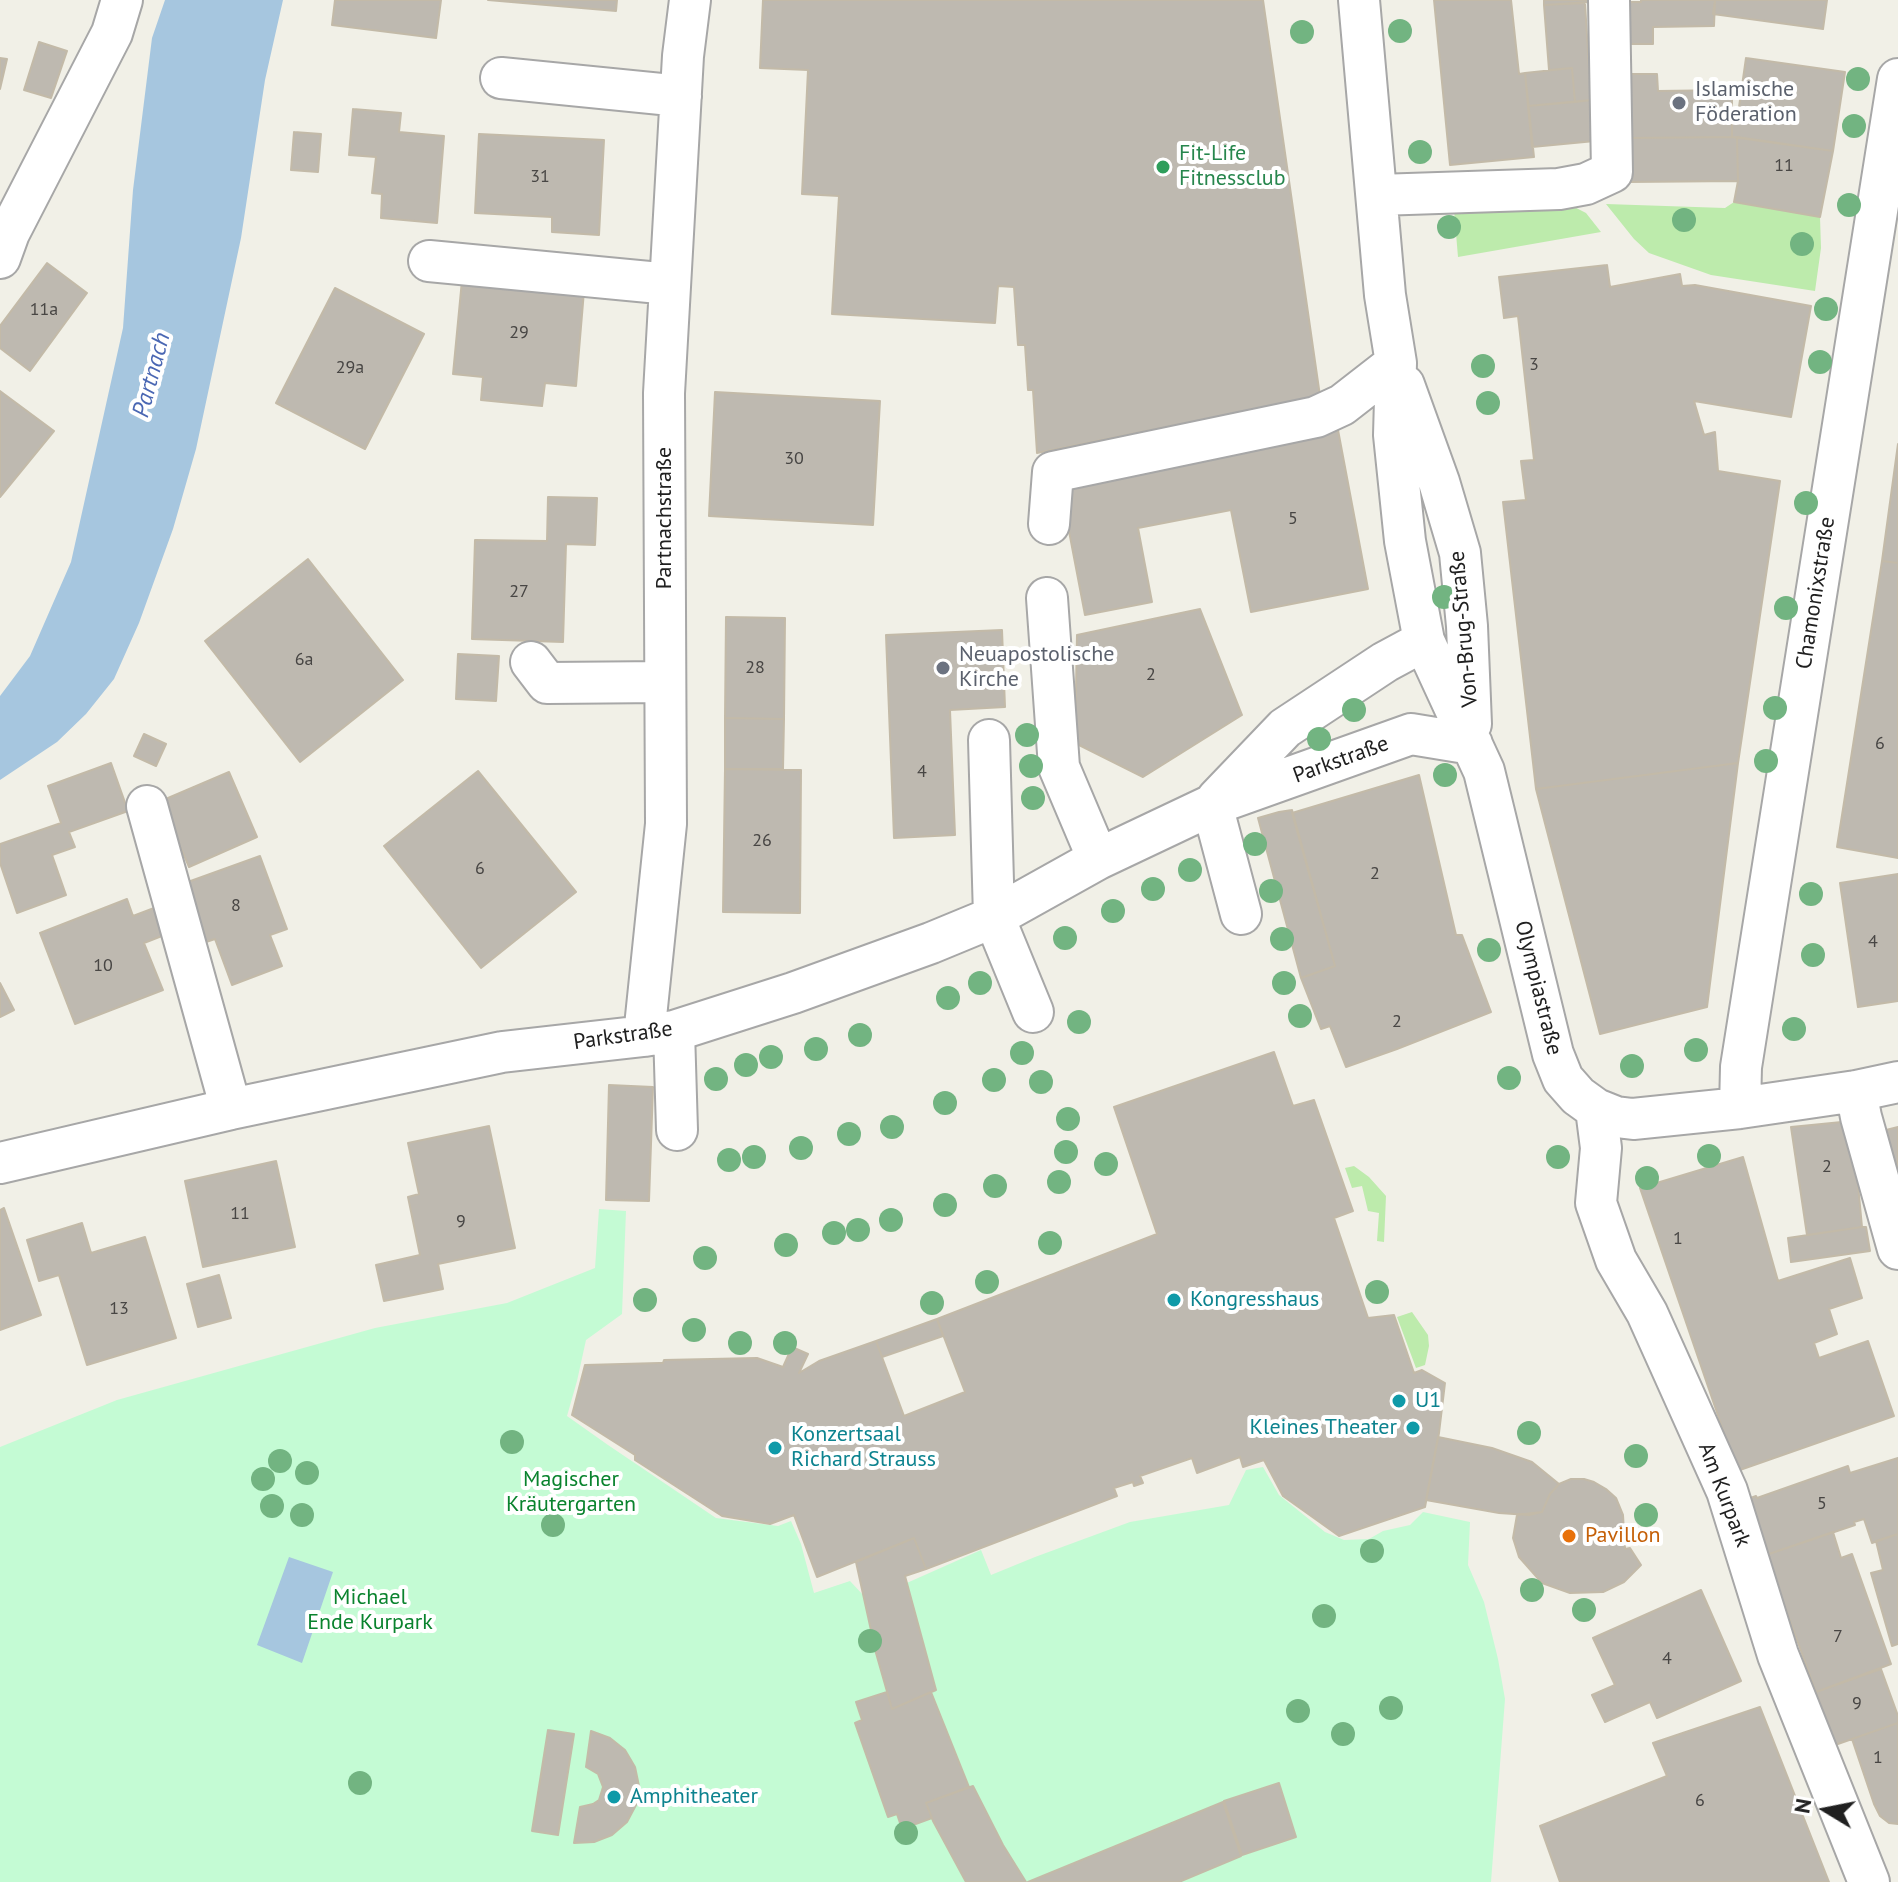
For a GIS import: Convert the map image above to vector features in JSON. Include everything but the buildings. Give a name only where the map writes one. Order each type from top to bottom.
[{"type":"street","points":[[3,241],[112,33],[122,0]]},
{"type":"street","name":"Partnachstraße","points":[[677,1130],[659,1033],[666,824],[664,393],[683,56],[690,0]]},
{"type":"street","name":"Von-Brug-Straße","points":[[1359,0],[1385,295],[1396,363],[1439,482],[1460,553],[1467,626],[1472,744]]},
{"type":"street","points":[[1378,195],[1559,189],[1586,184],[1612,172],[1609,0]]},
{"type":"street","points":[[501,78],[681,96]]},
{"type":"street","name":"Chamonixstraße","points":[[1740,1108],[1741,1067],[1886,223],[1898,79]]},
{"type":"street","points":[[429,261],[670,284]]},
{"type":"street","points":[[1049,524],[1053,472],[1316,417],[1342,405],[1396,363]]},
{"type":"street","name":"Von-Brug-Straße","points":[[1396,363],[1394,435],[1416,646],[1472,744]]},
{"type":"street","points":[[1047,598],[1059,767],[1098,859]]},
{"type":"street","name":"Parkstraße","points":[[1212,805],[1285,728],[1385,662],[1416,646]]},
{"type":"street","points":[[531,662],[547,683],[665,682]]},
{"type":"street","name":"Parkstraße","points":[[0,1163],[231,1109],[502,1052],[659,1033],[793,993],[931,943],[994,917],[1098,859],[1212,805],[1411,734],[1472,744]]},
{"type":"street","points":[[989,740],[994,917],[1033,1012]]},
{"type":"street","name":"Olympiastraße","points":[[1472,744],[1484,771],[1553,1054],[1563,1079],[1578,1096],[1596,1109],[1616,1117],[1633,1119],[1740,1108],[1898,1082]]},
{"type":"street","points":[[1212,805],[1241,914]]},
{"type":"street","points":[[147,806],[231,1109]]},
{"type":"street","points":[[1856,1091],[1898,1249]]},
{"type":"street","name":"Am Kurpark","points":[[1596,1109],[1601,1148],[1596,1203],[1616,1260],[1647,1313],[1727,1491],[1778,1655],[1869,1882]]},
{"type":"green space","points":[[1555,197],[1586,213],[1601,232],[1458,257],[1453,198]]},
{"type":"green space","points":[[1734,202],[1820,217],[1821,248],[1815,291],[1711,275],[1649,253],[1606,204],[1725,208]]},
{"type":"green space","points":[[1354,1166],[1386,1196],[1384,1242],[1377,1241],[1379,1213],[1368,1211],[1362,1186],[1352,1188],[1345,1168]]},
{"type":"green space","name":"Michael Ende Kurpark","points":[[599,1209],[626,1211],[622,1314],[586,1340],[567,1416],[716,1518],[778,1526],[791,1521],[801,1544],[814,1593],[850,1581],[865,1597],[909,1582],[981,1550],[991,1575],[1130,1522],[1229,1505],[1246,1470],[1263,1467],[1279,1495],[1325,1532],[1344,1540],[1369,1539],[1383,1531],[1410,1525],[1423,1512],[1470,1522],[1468,1565],[1484,1602],[1505,1699],[1491,1882],[0,1882],[0,1447],[117,1400],[375,1328],[507,1303],[595,1268]]},
{"type":"green space","points":[[1412,1312],[1428,1335],[1429,1346],[1425,1365],[1416,1368],[1397,1317]]},
{"type":"water","name":"Partnach","points":[[165,0],[283,0],[265,80],[241,238],[196,449],[173,529],[139,623],[114,679],[86,714],[57,742],[0,780],[0,696],[30,656],[71,562],[123,328],[133,190],[152,38]]},
{"type":"water","points":[[289,1557],[333,1572],[302,1663],[257,1645]]},
{"type":"place","name":"Islamische Föderation","points":[[1679,103]]},
{"type":"place","name":"Fit-Life Fitnessclub","points":[[1163,167]]},
{"type":"place","name":"Neuapostolische Kirche","points":[[943,668]]},
{"type":"place","name":"Kongresshaus","points":[[1174,1300]]},
{"type":"place","name":"U1","points":[[1399,1401]]},
{"type":"place","name":"Kleines Theater","points":[[1413,1428]]},
{"type":"place","name":"Konzertsaal Richard Strauss","points":[[775,1448]]},
{"type":"place","name":"Pavillon","points":[[1569,1536]]},
{"type":"place","name":"Amphitheater","points":[[614,1797]]},
{"type":"park label","name":"Magischer Kräutergarten","points":[[571,1492]]}]
